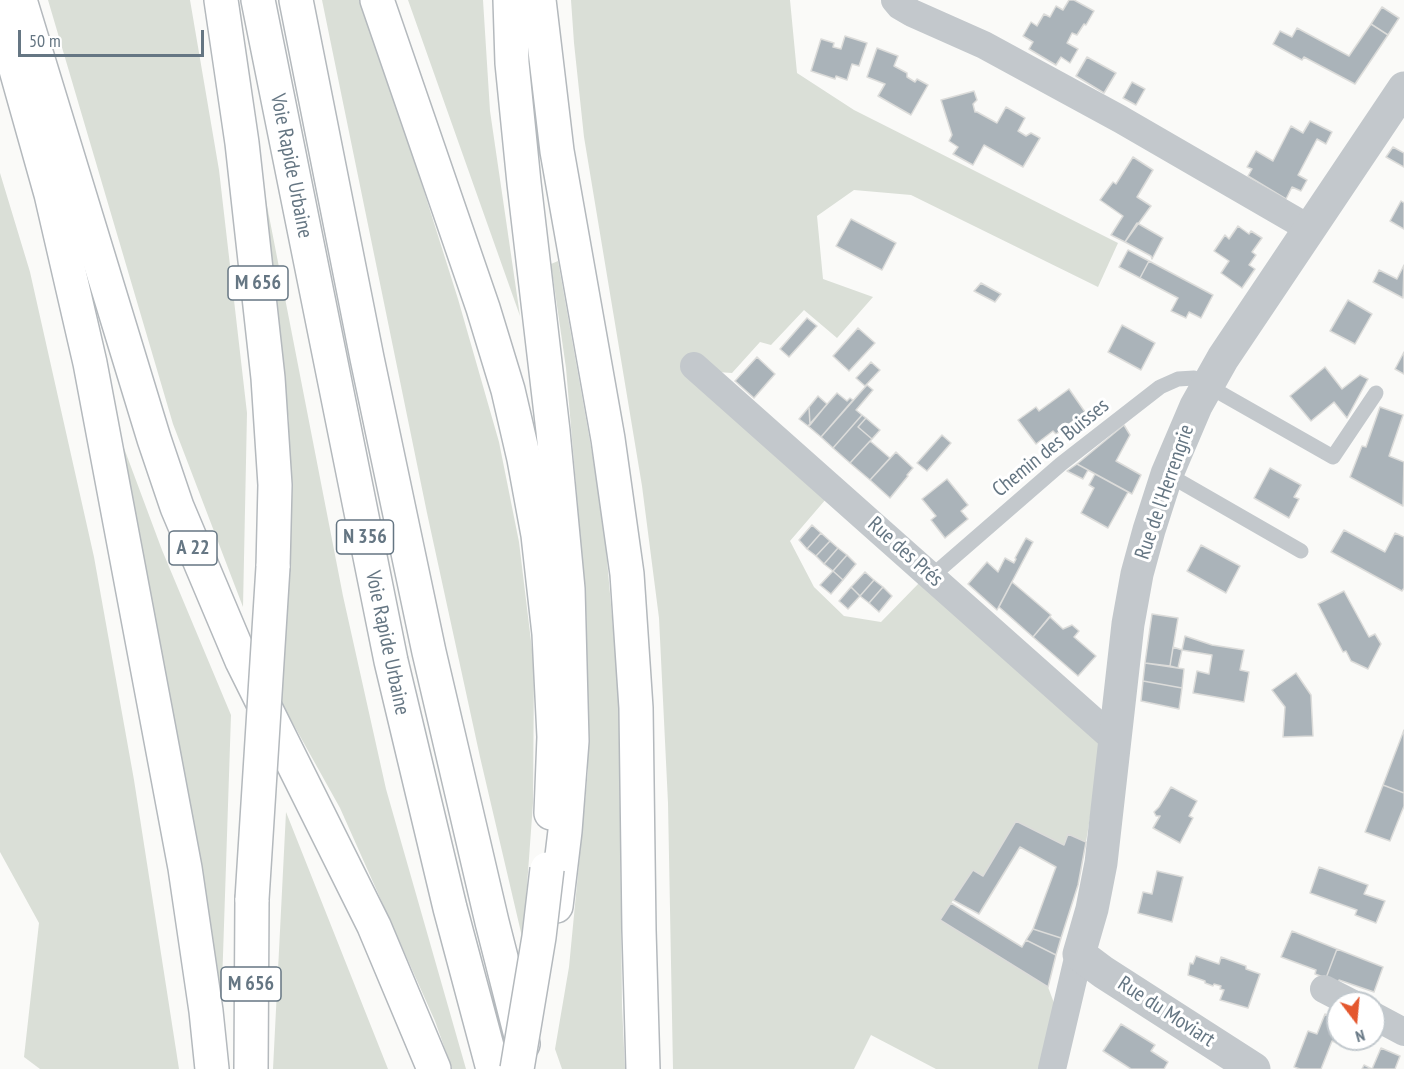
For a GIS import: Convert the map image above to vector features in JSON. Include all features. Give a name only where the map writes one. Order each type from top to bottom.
[{"type":"highway","name":"A 22","points":[[20,0],[154,439],[177,507],[242,661],[374,926],[434,1069]]},
{"type":"highway","name":"M 656","points":[[221,0],[242,143],[268,378],[275,485],[273,567],[252,899],[251,1069]]},
{"type":"highway","name":"Voie Rapide Urbaine","points":[[258,0],[402,712],[450,908],[493,1069]]},
{"type":"highway","name":"Voie Rapide Urbaine","points":[[296,0],[367,358],[429,652],[492,922],[530,1069]]},
{"type":"highway","points":[[377,0],[483,308],[508,390],[524,459],[543,568],[553,702],[554,869],[539,937],[517,1069]]},
{"type":"highway","points":[[510,0],[512,63],[568,590],[572,741],[530,1069]]},
{"type":"highway","points":[[539,0],[556,151],[608,439],[627,574],[636,708],[643,1069]]},
{"type":"highway","points":[[0,12],[51,194],[88,352],[185,868],[212,1069]]},
{"type":"street","points":[[903,7],[1019,63],[1310,230]]},
{"type":"street","name":"Rue de l'Herrengrie","points":[[1079,954],[1099,879],[1132,599],[1143,551],[1167,474],[1184,431],[1222,358],[1404,88]]},
{"type":"street","name":"Rue des Prés","points":[[694,366],[1115,740]]},
{"type":"street","points":[[1052,1069],[1079,954]]},
{"type":"street","name":"Rue du Moviart","points":[[1079,954],[1103,972],[1254,1069]]},
{"type":"street","points":[[1324,988],[1329,991]]},
{"type":"street","points":[[1386,1022],[1404,1032]]},
{"type":"lane","name":"Chemin des Buisses","points":[[932,576],[1061,464],[1160,387],[1178,379],[1194,378],[1207,384],[1333,456],[1376,393]]},
{"type":"lane","points":[[1167,474],[1301,551]]},
{"type":"shaded area","points":[[48,0],[190,0],[219,170],[247,413],[243,607],[173,424]]},
{"type":"shaded area","points":[[322,0],[359,0],[398,109],[458,299],[499,442],[519,542],[534,666],[533,803],[523,941],[427,513]]},
{"type":"shaded area","points":[[408,0],[483,0],[490,111],[520,316]]},
{"type":"shaded area","points":[[571,0],[790,0],[797,73],[854,110],[1118,243],[1098,287],[911,195],[854,190],[817,216],[823,279],[873,297],[837,338],[804,310],[771,345],[760,342],[732,373],[717,372],[826,499],[790,541],[814,587],[844,616],[881,622],[920,582],[1102,744],[1086,842],[1068,834],[1064,845],[1016,821],[983,876],[973,870],[940,920],[1048,987],[1054,1003],[1040,1069],[936,1069],[871,1035],[854,1069],[673,1069],[668,803],[659,618],[642,486],[584,137]]},
{"type":"shaded area","points":[[0,173],[30,272],[94,557],[134,780],[179,1069],[40,1069],[24,1057],[39,923],[0,852]]},
{"type":"shaded area","points":[[262,180],[343,596],[386,789],[466,1069],[452,1069],[435,1021],[340,808],[281,702],[289,573],[289,423]]},
{"type":"shaded area","points":[[558,261],[593,458],[606,549],[615,650],[619,712],[622,1006],[625,1069],[562,1069],[555,1049],[569,967],[588,770],[586,604],[566,368],[551,264]]},
{"type":"shaded area","points":[[118,432],[162,550],[231,715],[221,1015]]},
{"type":"shaded area","points":[[286,812],[388,1069],[273,1069]]},
{"type":"building","points":[[1069,0],[1074,0],[1094,11],[1086,25],[1084,24],[1077,35],[1072,33],[1067,43],[1078,49],[1070,63],[1061,57],[1056,65],[1029,49],[1033,42],[1023,36],[1031,22],[1037,26],[1044,14],[1050,17],[1056,6],[1063,10]]},
{"type":"building","points":[[1382,7],[1399,18],[1388,35],[1371,24]]},
{"type":"building","points":[[1371,24],[1388,35],[1355,84],[1304,57],[1302,60],[1273,44],[1280,31],[1292,37],[1297,28],[1349,56]]},
{"type":"building","points":[[845,36],[867,43],[859,66],[852,64],[847,80],[836,76],[835,79],[811,71],[821,39],[834,43],[833,47],[841,49]]},
{"type":"building","points":[[877,48],[898,56],[894,66],[907,73],[907,77],[915,82],[917,79],[928,85],[911,115],[878,96],[885,84],[867,77]]},
{"type":"building","points":[[1087,57],[1116,73],[1104,93],[1076,76]]},
{"type":"building","points":[[1132,82],[1145,89],[1136,105],[1123,98]]},
{"type":"building","points":[[974,91],[977,100],[973,104],[975,112],[997,123],[1006,107],[1025,118],[1018,131],[1026,136],[1031,133],[1040,138],[1023,167],[984,145],[973,165],[953,154],[958,147],[949,141],[952,135],[941,100]]},
{"type":"building","points":[[1310,121],[1332,132],[1326,144],[1317,139],[1298,175],[1307,180],[1301,191],[1292,187],[1286,199],[1248,176],[1252,169],[1247,167],[1256,151],[1273,161],[1291,126],[1303,133]]},
{"type":"building","points":[[1393,147],[1404,153],[1404,167],[1386,157]]},
{"type":"building","points":[[1133,157],[1153,170],[1137,197],[1151,206],[1125,242],[1111,235],[1123,216],[1100,200],[1113,182],[1116,184]]},
{"type":"building","points":[[1401,201],[1404,203],[1404,229],[1390,221]]},
{"type":"building","points":[[851,219],[896,243],[882,270],[836,246]]},
{"type":"building","points":[[1137,223],[1163,238],[1152,259],[1151,256],[1125,242]]},
{"type":"building","points":[[1238,226],[1249,234],[1251,231],[1262,238],[1252,252],[1256,255],[1249,265],[1255,269],[1242,288],[1221,273],[1229,261],[1214,251],[1225,235],[1229,239]]},
{"type":"building","points":[[1128,250],[1149,261],[1140,278],[1119,267]]},
{"type":"building","points":[[1149,261],[1213,295],[1201,318],[1189,312],[1186,318],[1171,311],[1178,298],[1140,278]]},
{"type":"building","points":[[1404,265],[1403,298],[1373,282],[1379,270],[1397,279]]},
{"type":"building","points":[[981,283],[1001,294],[995,302],[974,291]]},
{"type":"building","points":[[1348,300],[1372,314],[1355,344],[1330,331]]},
{"type":"building","points":[[807,318],[817,326],[789,357],[780,349]]},
{"type":"building","points":[[1122,325],[1155,343],[1141,370],[1108,352]]},
{"type":"building","points":[[858,328],[875,343],[849,371],[833,356]]},
{"type":"building","points":[[1404,352],[1404,374],[1395,369]]},
{"type":"building","points":[[757,357],[775,374],[754,398],[735,381]]},
{"type":"building","points":[[871,362],[880,370],[865,386],[856,378]]},
{"type":"building","points":[[1325,367],[1342,389],[1360,375],[1368,379],[1347,418],[1334,402],[1311,421],[1290,396]]},
{"type":"building","points":[[867,385],[873,390],[856,410],[862,415],[833,448],[821,437]]},
{"type":"building","points":[[1069,389],[1085,412],[1056,434],[1053,431],[1036,444],[1018,420],[1036,407],[1039,411]]},
{"type":"building","points":[[837,393],[847,401],[850,398],[853,400],[821,437],[808,426]]},
{"type":"building","points":[[818,396],[827,404],[810,425],[809,407]]},
{"type":"building","points":[[809,407],[810,425],[808,426],[799,419]]},
{"type":"building","points":[[1380,407],[1403,415],[1389,456],[1404,462],[1403,506],[1350,477],[1362,446],[1366,447]]},
{"type":"building","points":[[862,415],[866,418],[858,427],[872,439],[850,463],[833,448]]},
{"type":"building","points":[[866,418],[880,430],[872,439],[858,427]]},
{"type":"building","points":[[1124,425],[1130,435],[1116,461],[1141,475],[1132,494],[1077,464]]},
{"type":"building","points":[[942,435],[951,443],[927,471],[917,463]]},
{"type":"building","points":[[870,441],[890,458],[870,480],[850,463]]},
{"type":"building","points":[[896,452],[913,468],[890,498],[870,480]]},
{"type":"building","points":[[1077,464],[1088,470],[1083,479],[1067,471]]},
{"type":"building","points":[[1270,468],[1301,485],[1294,497],[1299,499],[1289,518],[1254,498]]},
{"type":"building","points":[[1095,474],[1128,492],[1108,528],[1081,513],[1094,488],[1089,485]]},
{"type":"building","points":[[947,479],[968,505],[961,511],[968,519],[945,538],[931,520],[936,516],[922,499]]},
{"type":"building","points":[[812,525],[821,533],[807,549],[799,540]]},
{"type":"building","points":[[1344,530],[1385,552],[1395,533],[1404,537],[1404,588],[1402,591],[1331,552]]},
{"type":"building","points":[[821,533],[830,541],[816,556],[807,549]]},
{"type":"building","points":[[1026,538],[1033,542],[997,610],[968,584],[987,562],[998,572],[1005,558],[1014,563]]},
{"type":"building","points":[[830,541],[838,548],[824,564],[816,556]]},
{"type":"building","points":[[1201,545],[1240,566],[1226,593],[1187,571]]},
{"type":"building","points":[[838,548],[847,555],[833,571],[824,564]]},
{"type":"building","points":[[847,555],[856,564],[843,580],[833,571]]},
{"type":"building","points":[[833,571],[843,580],[831,594],[820,585]]},
{"type":"building","points":[[865,572],[874,580],[860,596],[851,587]]},
{"type":"building","points":[[874,580],[883,587],[869,603],[860,596]]},
{"type":"building","points":[[1012,582],[1051,615],[1033,637],[999,607]]},
{"type":"building","points":[[851,587],[860,596],[848,609],[839,601]]},
{"type":"building","points":[[883,587],[892,596],[879,612],[869,603]]},
{"type":"building","points":[[1344,591],[1369,637],[1375,634],[1381,644],[1368,669],[1351,661],[1346,651],[1343,652],[1318,604]]},
{"type":"building","points":[[1152,614],[1178,618],[1170,666],[1145,663]]},
{"type":"building","points":[[1050,617],[1063,629],[1072,625],[1079,631],[1074,637],[1096,656],[1078,676],[1033,637]]},
{"type":"building","points":[[1185,636],[1212,645],[1244,650],[1240,670],[1249,672],[1244,702],[1193,693],[1197,671],[1209,674],[1212,655],[1182,650]]},
{"type":"building","points":[[1173,647],[1182,650],[1178,668],[1170,666]]},
{"type":"building","points":[[1145,663],[1184,669],[1182,688],[1143,681]]},
{"type":"building","points":[[1296,673],[1311,695],[1313,736],[1283,737],[1285,707],[1272,690]]},
{"type":"building","points":[[1143,681],[1182,688],[1179,709],[1141,701]]},
{"type":"building","points":[[1404,730],[1404,793],[1383,785]]},
{"type":"building","points":[[1383,785],[1404,793],[1404,806],[1390,841],[1365,832]]},
{"type":"building","points":[[1171,787],[1197,801],[1189,816],[1193,818],[1180,843],[1153,828],[1160,816],[1156,816],[1154,812]]},
{"type":"building","points":[[1016,821],[1064,845],[1068,834],[1086,842],[1078,885],[1061,938],[1033,929],[1056,867],[1020,847],[979,914],[953,900],[973,870],[983,876]]},
{"type":"building","points":[[1319,867],[1368,885],[1364,894],[1385,901],[1376,923],[1355,915],[1357,910],[1310,893]]},
{"type":"building","points":[[1157,871],[1183,877],[1172,922],[1138,913],[1143,892],[1152,894]]},
{"type":"building","points":[[951,903],[1022,947],[1026,940],[1056,955],[1048,987],[940,920]]},
{"type":"building","points":[[1033,929],[1061,938],[1056,955],[1026,940]]},
{"type":"building","points":[[1292,931],[1337,949],[1326,978],[1315,974],[1316,970],[1281,957]]},
{"type":"building","points":[[1337,949],[1383,967],[1374,991],[1326,978]]},
{"type":"building","points":[[1196,956],[1219,964],[1221,957],[1260,974],[1248,1008],[1220,1000],[1224,990],[1220,989],[1221,986],[1214,984],[1213,986],[1188,975],[1190,963],[1193,964]]},
{"type":"building","points":[[1326,1014],[1326,1051],[1328,1051],[1321,1069],[1294,1067],[1308,1031],[1317,1034]]},
{"type":"building","points":[[1121,1024],[1155,1045],[1151,1051],[1168,1062],[1164,1069],[1131,1069],[1103,1051]]},
{"type":"building","points":[[1386,1050],[1400,1056],[1395,1069],[1372,1069],[1380,1051]]}]
